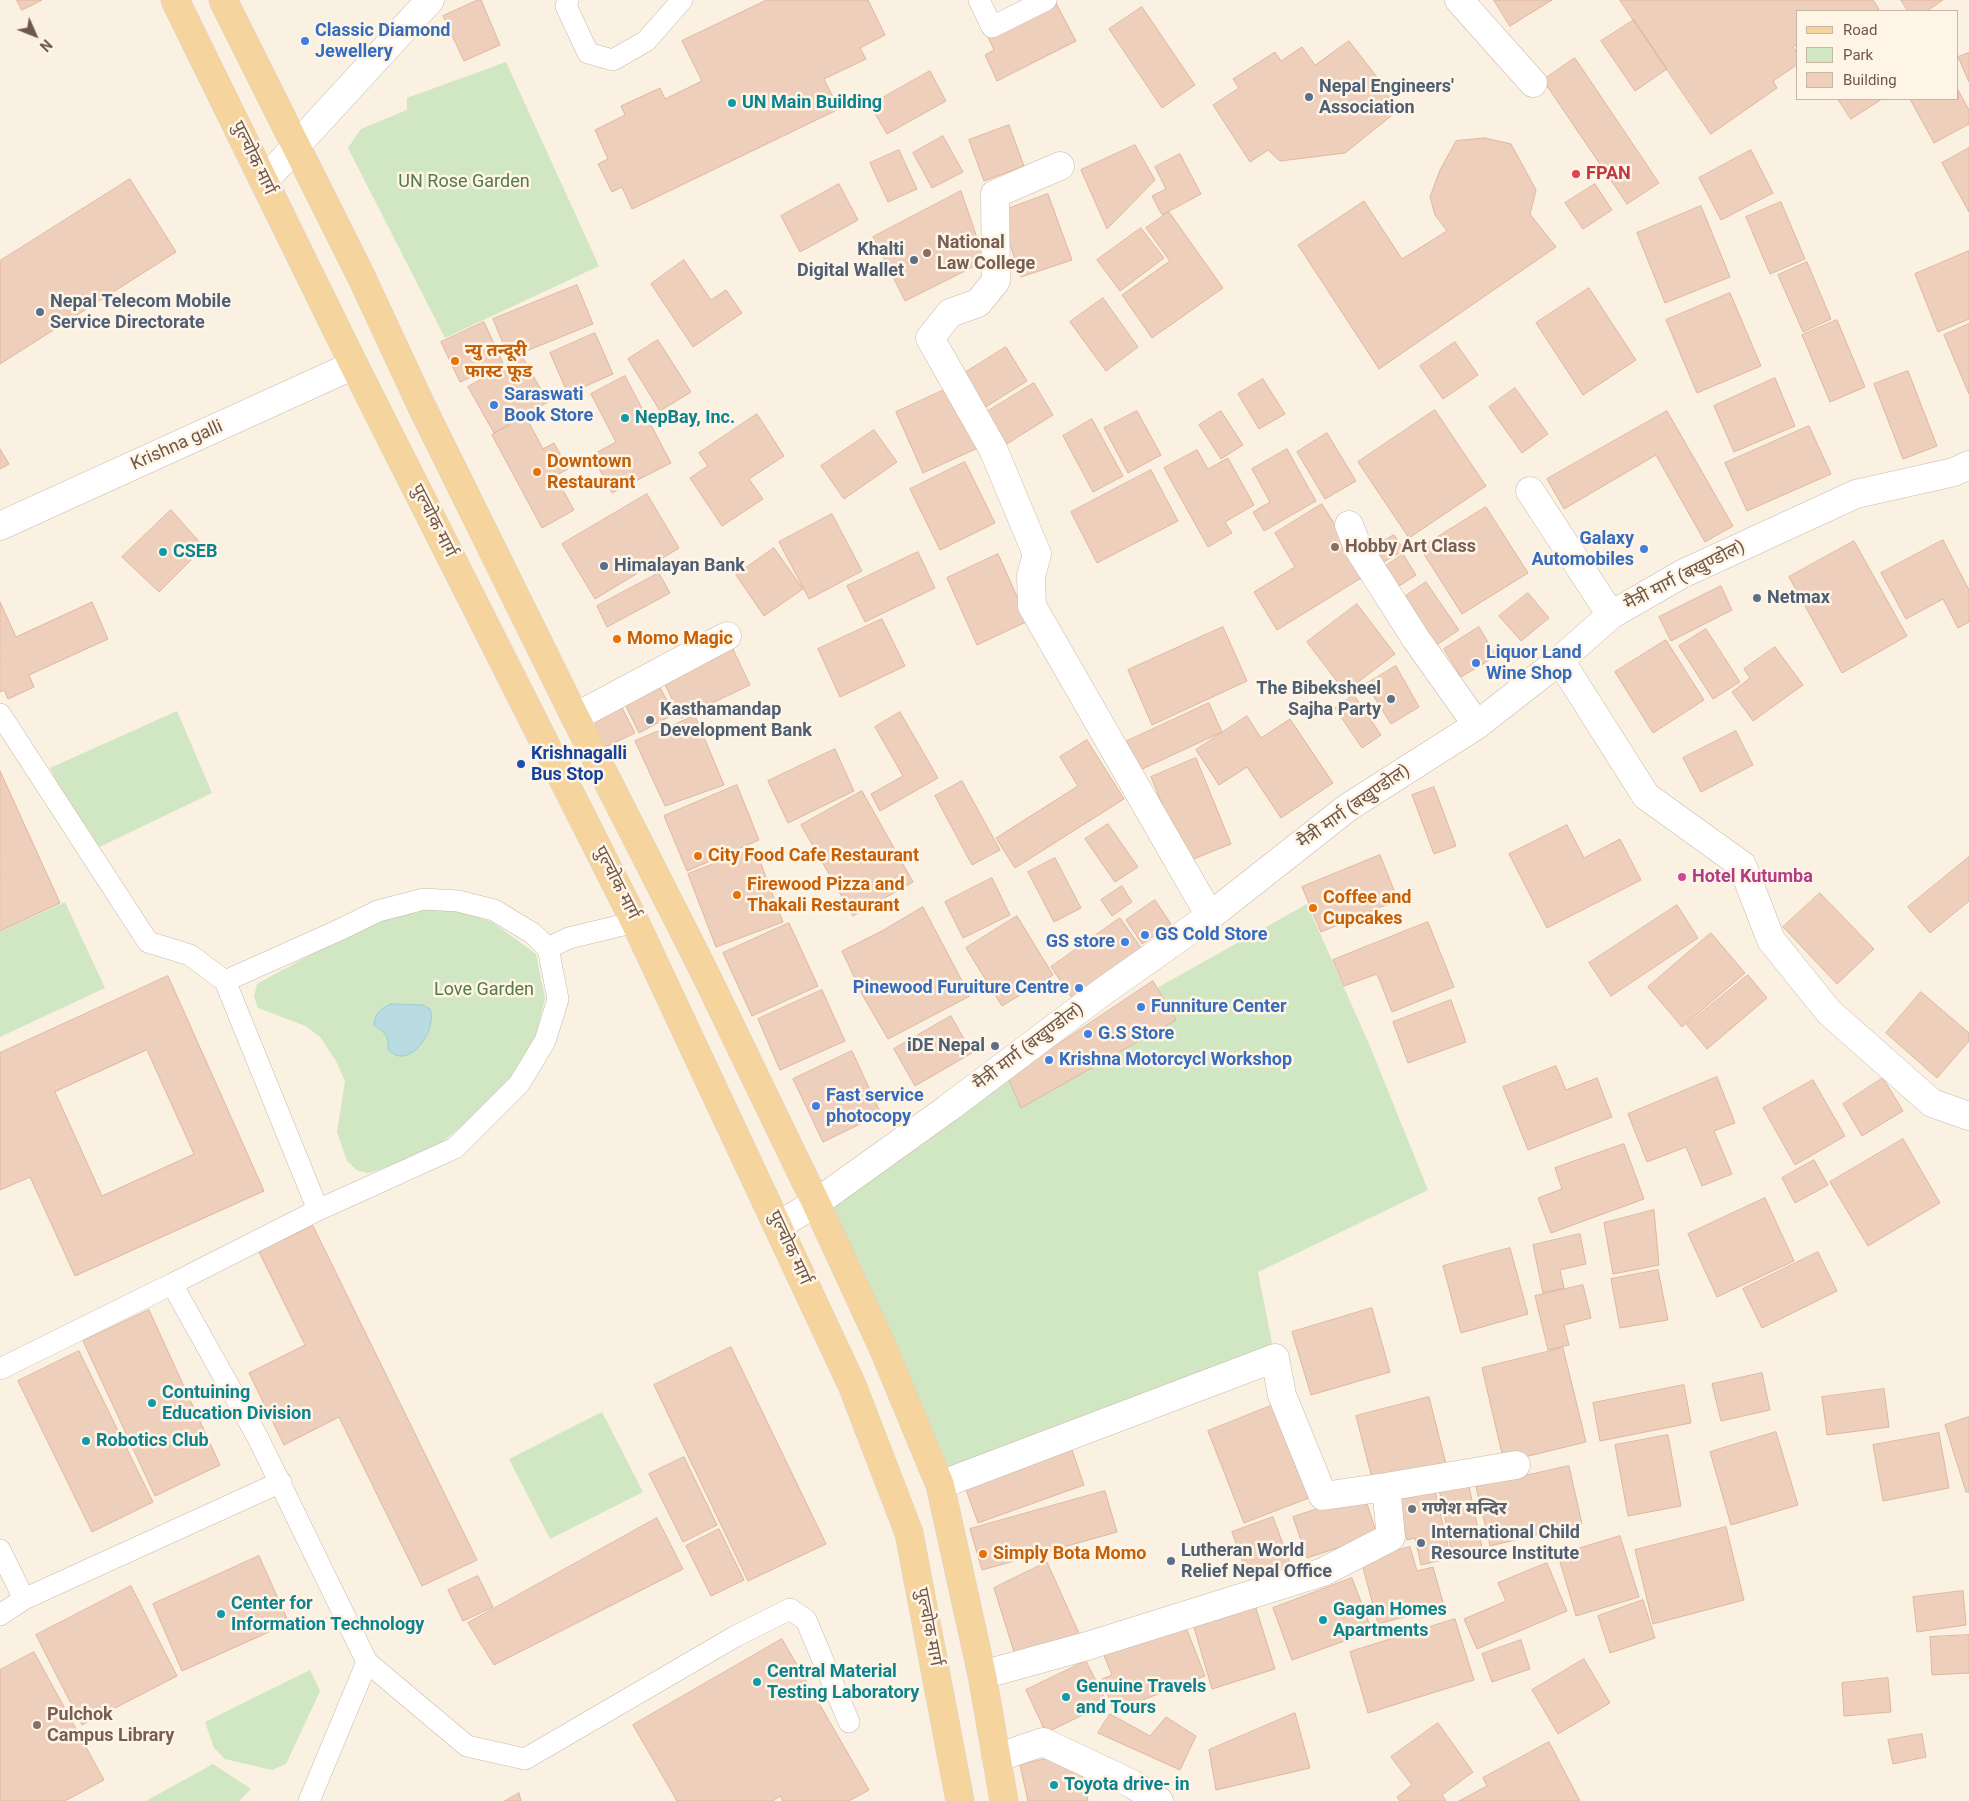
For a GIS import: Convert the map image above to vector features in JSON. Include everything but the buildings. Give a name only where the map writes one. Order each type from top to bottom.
[{"type":"main road","name":"पुल्चोक मार्ग","points":[[175,0],[354,365],[636,922],[852,1385],[910,1533],[960,1801]]},
{"type":"main road","points":[[223,0],[361,276],[421,405],[575,717],[703,969],[816,1203],[883,1348],[940,1485],[982,1675],[1004,1801]]},
{"type":"street","points":[[264,181],[430,0]]},
{"type":"street","points":[[1459,0],[1533,83]]},
{"type":"street","points":[[1060,166],[995,194],[996,281],[978,303],[950,313],[930,338],[993,449],[1037,554],[1031,576],[1032,606],[1210,916]]},
{"type":"street","name":"Krishna galli","points":[[0,526],[354,365]]},
{"type":"street","name":"मैत्री मार्ग (बखुण्डोल)","points":[[779,1225],[816,1203],[947,1109],[1101,993],[1210,916],[1347,808],[1477,725],[1560,660],[1612,615],[1682,574],[1856,494],[1954,472],[1969,465]]},
{"type":"street","points":[[1530,491],[1612,615]]},
{"type":"street","points":[[1349,524],[1358,548],[1416,639],[1477,725]]},
{"type":"street","points":[[575,717],[727,636]]},
{"type":"street","points":[[1560,660],[1646,796],[1742,865],[1771,940],[1829,1012],[1932,1103],[1969,1116]]},
{"type":"street","points":[[940,1485],[1275,1358],[1282,1395],[1323,1496],[1516,1465]]},
{"type":"street","points":[[982,1675],[1181,1617],[1324,1572],[1391,1537],[1386,1487]]},
{"type":"street","points":[[996,1758],[1042,1742],[1132,1784],[1159,1801]]},
{"type":"lane","points":[[568,0],[566,6],[588,52],[613,60],[646,41],[682,0]]},
{"type":"lane","points":[[979,0],[992,26],[1046,0]]},
{"type":"lane","points":[[0,714],[148,942],[190,955],[225,981],[318,1210]]},
{"type":"lane","points":[[0,1369],[318,1210],[455,1148],[519,1084],[545,1041],[558,999],[548,948],[532,932],[494,910],[458,901],[424,899],[378,911],[225,981]]},
{"type":"lane","points":[[548,948],[569,938],[636,922]]},
{"type":"lane","points":[[172,1284],[281,1482],[367,1662],[468,1746],[525,1759],[736,1636],[790,1609],[806,1620],[849,1722]]},
{"type":"lane","points":[[0,1614],[24,1599],[281,1482]]},
{"type":"lane","points":[[0,1550],[24,1599]]},
{"type":"lane","points":[[309,1801],[367,1662]]},
{"type":"green space","name":"UN Rose Garden","points":[[506,62],[599,266],[445,338],[348,148],[361,129],[407,110],[407,98]]},
{"type":"green space","points":[[177,711],[212,793],[89,852],[50,768]]},
{"type":"green space","points":[[65,902],[105,988],[0,1037],[0,932]]},
{"type":"green space","points":[[1307,904],[1372,1051],[1428,1190],[1258,1272],[1275,1358],[940,1485],[828,1204],[1008,1078],[1021,1108],[1175,1020],[1157,988]]},
{"type":"green space","name":"Love Garden","points":[[426,909],[459,911],[492,922],[536,954],[545,998],[536,1036],[515,1075],[474,1116],[441,1143],[404,1161],[369,1173],[358,1171],[347,1161],[337,1132],[345,1081],[336,1061],[321,1038],[306,1026],[258,1008],[254,997],[257,984],[343,937],[383,920]],"holes":[[[391,1004],[423,1005],[428,1032],[425,1039],[388,1049],[386,1035],[374,1025]]]},
{"type":"green space","points":[[602,1412],[643,1492],[550,1539],[509,1459]]},
{"type":"green space","points":[[310,1670],[320,1691],[286,1764],[272,1770],[225,1759],[214,1748],[205,1722]]},
{"type":"green space","points":[[213,1764],[251,1789],[239,1801],[146,1801]]},
{"type":"water","points":[[391,1004],[423,1005],[430,1009],[430,1027],[426,1037],[419,1046],[404,1056],[396,1055],[388,1049],[386,1035],[374,1025],[379,1012]]},
{"type":"place","name":"Classic Diamond Jewellery","points":[[305,41]]},
{"type":"place","name":"Nepal Engineers' Association","points":[[1309,97]]},
{"type":"place","name":"UN Main Building","points":[[732,103]]},
{"type":"place","name":"FPAN","points":[[1576,174]]},
{"type":"place","name":"National Law College","points":[[927,253]]},
{"type":"place","name":"Khalti Digital Wallet","points":[[914,260]]},
{"type":"place","name":"Nepal Telecom Mobile Service Directorate","points":[[40,312]]},
{"type":"place","name":"न्यु तन्दूरी फास्ट फूड","points":[[455,361]]},
{"type":"place","name":"Saraswati Book Store","points":[[494,405]]},
{"type":"place","name":"NepBay, Inc.","points":[[625,418]]},
{"type":"place","name":"Downtown Restaurant","points":[[537,472]]},
{"type":"place","name":"Hobby Art Class","points":[[1335,547]]},
{"type":"place","name":"Galaxy Automobiles","points":[[1644,549]]},
{"type":"place","name":"CSEB","points":[[163,552]]},
{"type":"place","name":"Himalayan Bank","points":[[604,566]]},
{"type":"place","name":"Netmax","points":[[1757,598]]},
{"type":"place","name":"Momo Magic","points":[[617,639]]},
{"type":"place","name":"Liquor Land Wine Shop","points":[[1476,663]]},
{"type":"place","name":"The Bibeksheel Sajha Party","points":[[1391,699]]},
{"type":"place","name":"Kasthamandap Development Bank","points":[[650,720]]},
{"type":"place","name":"Krishnagalli Bus Stop","points":[[521,764]]},
{"type":"place","name":"City Food Cafe Restaurant","points":[[698,856]]},
{"type":"place","name":"Hotel Kutumba","points":[[1682,877]]},
{"type":"place","name":"Firewood Pizza and Thakali Restaurant","points":[[737,895]]},
{"type":"place","name":"Coffee and Cupcakes","points":[[1313,908]]},
{"type":"place","name":"GS Cold Store","points":[[1145,935]]},
{"type":"place","name":"GS store","points":[[1125,942]]},
{"type":"place","name":"Pinewood Furuiture Centre","points":[[1079,988]]},
{"type":"place","name":"Funniture Center","points":[[1141,1007]]},
{"type":"place","name":"G.S Store","points":[[1088,1034]]},
{"type":"place","name":"iDE Nepal","points":[[995,1046]]},
{"type":"place","name":"Krishna Motorcycl Workshop","points":[[1049,1060]]},
{"type":"place","name":"Fast service photocopy","points":[[816,1106]]},
{"type":"place","name":"Contuining Education Division","points":[[152,1403]]},
{"type":"place","name":"Robotics Club","points":[[86,1441]]},
{"type":"place","name":"गणेश मन्दिर","points":[[1412,1509]]},
{"type":"place","name":"International Child Resource Institute","points":[[1421,1543]]},
{"type":"place","name":"Simply Bota Momo","points":[[983,1554]]},
{"type":"place","name":"Lutheran World Relief Nepal Office","points":[[1171,1561]]},
{"type":"place","name":"Center for Information Technology","points":[[221,1614]]},
{"type":"place","name":"Gagan Homes Apartments","points":[[1323,1620]]},
{"type":"place","name":"Central Material Testing Laboratory","points":[[757,1682]]},
{"type":"place","name":"Genuine Travels and Tours","points":[[1066,1697]]},
{"type":"place","name":"Pulchok Campus Library","points":[[37,1725]]},
{"type":"place","name":"Toyota drive- in","points":[[1054,1785]]}]
